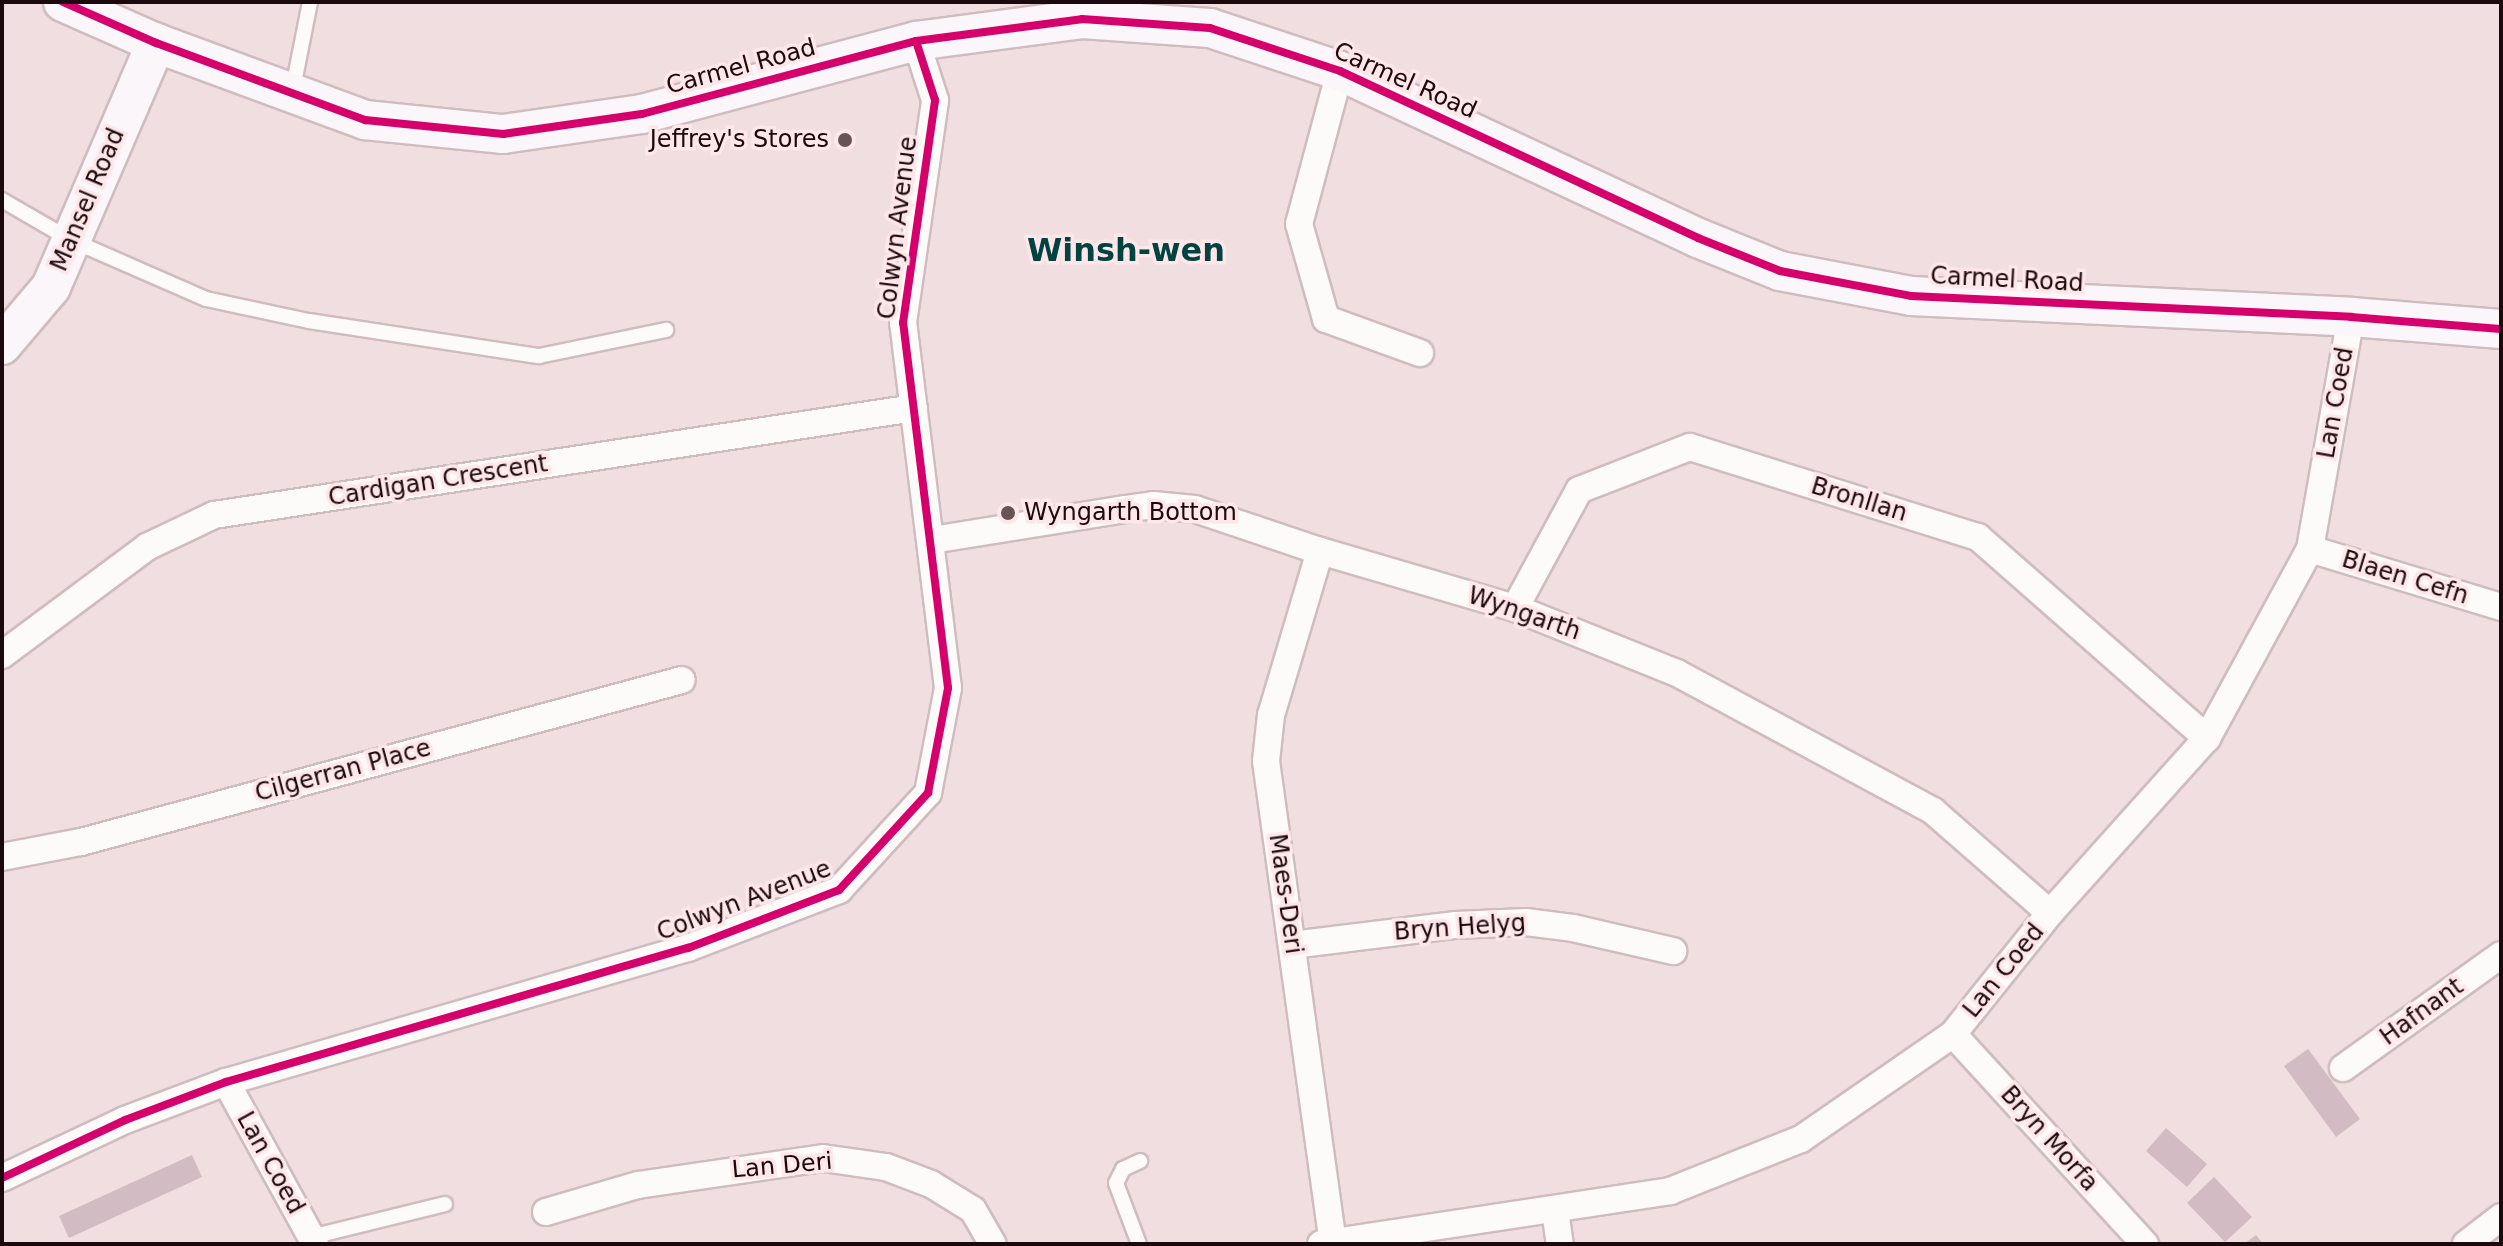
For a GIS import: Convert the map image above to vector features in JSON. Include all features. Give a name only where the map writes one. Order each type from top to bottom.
[{"type":"street","name":"Carmel Road","points":[[63,2],[156,43],[365,120],[503,134],[642,114],[916,41],[1082,19],[1210,28],[1340,71],[1698,238],[1780,271],[1911,296],[2351,317],[2501,329]]},
{"type":"street","name":"Colwyn Avenue","points":[[2,1178],[125,1120],[226,1082],[688,948],[839,890],[928,793],[948,688],[903,323],[935,100],[916,41]]},
{"type":"street","name":"Mansel Road","points":[[2,345],[51,287],[156,43]]},
{"type":"street","points":[[1340,71],[1299,224],[1306,251],[1326,319],[1420,353]]},
{"type":"street","name":"Lan Coed","points":[[1327,1243],[1670,1191],[1801,1139],[1953,1034],[2050,913],[2207,738],[2310,549],[2351,317]]},
{"type":"street","name":"Cardigan Crescent","points":[[2,655],[147,547],[214,515],[914,408]]},
{"type":"street","name":"Bronllan","points":[[1515,608],[1579,490],[1690,447],[1978,537],[2207,738]]},
{"type":"street","name":"Wyngarth","points":[[932,540],[1153,505],[1195,509],[1320,551],[1515,608],[1677,673],[1933,811],[2050,913]]},
{"type":"street","name":"Blaen Cefn","points":[[2310,549],[2501,607]]},
{"type":"street","name":"Maes-Deri","points":[[1320,551],[1271,715],[1266,761],[1292,945],[1327,1243]]},
{"type":"street","name":"Cilgerran Place","points":[[2,857],[81,842],[682,680]]},
{"type":"street","name":"Bryn Helyg","points":[[1292,945],[1456,925],[1526,922],[1573,928],[1673,951]]},
{"type":"street","name":"Hafnant","points":[[2343,1068],[2501,955]]},
{"type":"street","name":"Bryn Morfa","points":[[1953,1034],[2145,1244]]},
{"type":"street","name":"Lan Coed","points":[[226,1082],[313,1241]]},
{"type":"street","name":"Lan Deri","points":[[546,1212],[638,1185],[823,1158],[886,1167],[931,1184],[973,1210],[993,1244]]},
{"type":"street","points":[[1555,1210],[1560,1244]]},
{"type":"street","points":[[2466,1244],[2501,1217]]},
{"type":"lane","points":[[292,93],[310,2]]},
{"type":"lane","points":[[2,200],[71,240],[206,299],[309,321],[539,356],[666,330]]},
{"type":"lane","points":[[1139,1244],[1116,1183],[1123,1169],[1140,1161]]},
{"type":"lane","points":[[313,1241],[445,1204]]},
{"type":"building","points":[[2308,1049],[2360,1119],[2336,1137],[2284,1066]]},
{"type":"building","points":[[2166,1128],[2207,1164],[2187,1187],[2146,1151]]},
{"type":"building","points":[[192,1155],[202,1177],[69,1238],[59,1216]]},
{"type":"building","points":[[2214,1177],[2252,1217],[2225,1242],[2187,1203]]},
{"type":"building","points":[[2256,1235],[2263,1244],[2244,1244]]},
{"type":"cycle path","points":[[63,2],[156,43],[365,120],[503,134],[642,114],[916,41],[1082,19],[1210,28],[1340,71],[1698,238],[1780,271],[1911,296],[2351,317],[2501,329]]},
{"type":"cycle path","points":[[2,1178],[125,1120],[226,1082],[688,948],[839,890],[928,793],[948,688],[903,323],[935,100],[916,41]]},
{"type":"place","name":"Jeffrey's Stores","points":[[845,140]]},
{"type":"place","name":"Wyngarth Bottom","points":[[1008,513]]},
{"type":"district","name":"Winsh-wen","points":[[1126,250]]}]
